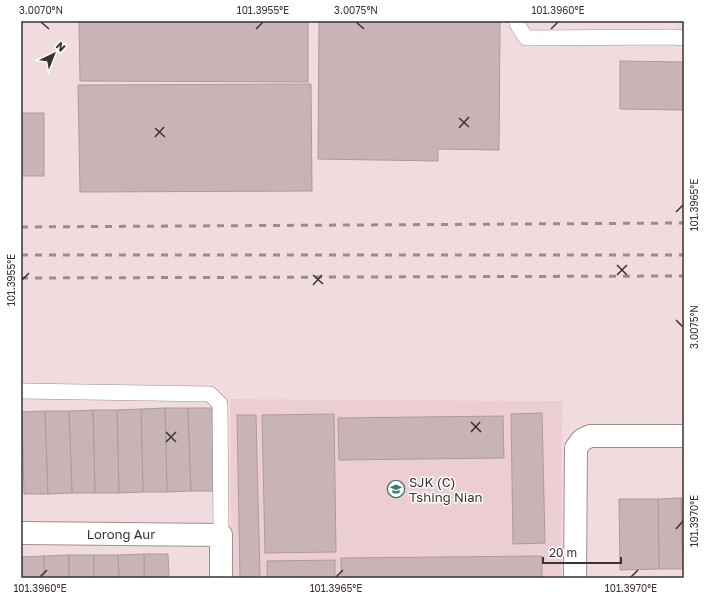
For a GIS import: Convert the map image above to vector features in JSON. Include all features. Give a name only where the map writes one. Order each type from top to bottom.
[{"type":"street","points":[[575,578],[576,448],[582,440],[590,436],[684,436]]},
{"type":"street","name":"Lorong Aur","points":[[21,533],[221,535]]},
{"type":"street","points":[[221,535],[221,578]]},
{"type":"lane","points":[[517,21],[517,24],[526,38],[673,36],[684,38]]},
{"type":"lane","points":[[21,391],[210,394],[220,404],[221,535]]},
{"type":"shaded area","name":"SJK (C) Tshing Nian","points":[[230,399],[562,401],[561,578],[231,578]]},
{"type":"building","points":[[79,21],[308,21],[308,82],[80,81]]},
{"type":"building","points":[[319,21],[500,21],[499,150],[438,149],[438,161],[318,159]]},
{"type":"building","points":[[620,61],[684,62],[684,110],[620,109]]},
{"type":"building","points":[[311,84],[312,191],[80,192],[78,85]]},
{"type":"building","points":[[21,113],[44,113],[44,176],[21,176]]},
{"type":"building","points":[[165,408],[188,408],[191,491],[167,492]]},
{"type":"building","points":[[165,408],[167,492],[143,492],[141,409]]},
{"type":"building","points":[[188,408],[212,408],[214,491],[191,491]]},
{"type":"building","points":[[141,409],[143,492],[119,493],[117,410]]},
{"type":"building","points":[[93,410],[117,410],[119,493],[95,493]]},
{"type":"building","points":[[93,410],[95,493],[72,493],[69,411]]},
{"type":"building","points":[[45,411],[48,494],[24,494],[22,412]]},
{"type":"building","points":[[45,411],[69,411],[72,493],[48,494]]},
{"type":"building","points":[[542,413],[545,543],[513,544],[511,414]]},
{"type":"building","points":[[334,414],[336,552],[265,553],[262,415]]},
{"type":"building","points":[[237,415],[256,415],[260,578],[240,578]]},
{"type":"building","points":[[503,416],[504,458],[339,460],[338,418]]},
{"type":"building","points":[[681,498],[683,569],[659,569],[658,499]]},
{"type":"building","points":[[681,498],[684,498],[684,569],[683,569]]},
{"type":"building","points":[[619,499],[658,499],[659,569],[620,570]]},
{"type":"building","points":[[144,554],[168,554],[169,578],[144,578]]},
{"type":"building","points":[[144,554],[144,578],[119,578],[118,555]]},
{"type":"building","points":[[69,555],[69,578],[44,578],[44,556]]},
{"type":"building","points":[[69,555],[94,555],[94,578],[69,578]]},
{"type":"building","points":[[94,555],[118,555],[119,578],[94,578]]},
{"type":"building","points":[[44,556],[44,578],[21,578],[21,557]]},
{"type":"building","points":[[542,556],[542,578],[341,578],[341,558]]},
{"type":"building","points":[[335,560],[335,578],[267,578],[267,561]]},
{"type":"railway","points":[[21,227],[684,223]]},
{"type":"railway","points":[[21,255],[684,255]]},
{"type":"railway","points":[[21,278],[684,276]]},
{"type":"place","name":"SJK (C) Tshing Nian","points":[[396,489]]}]
